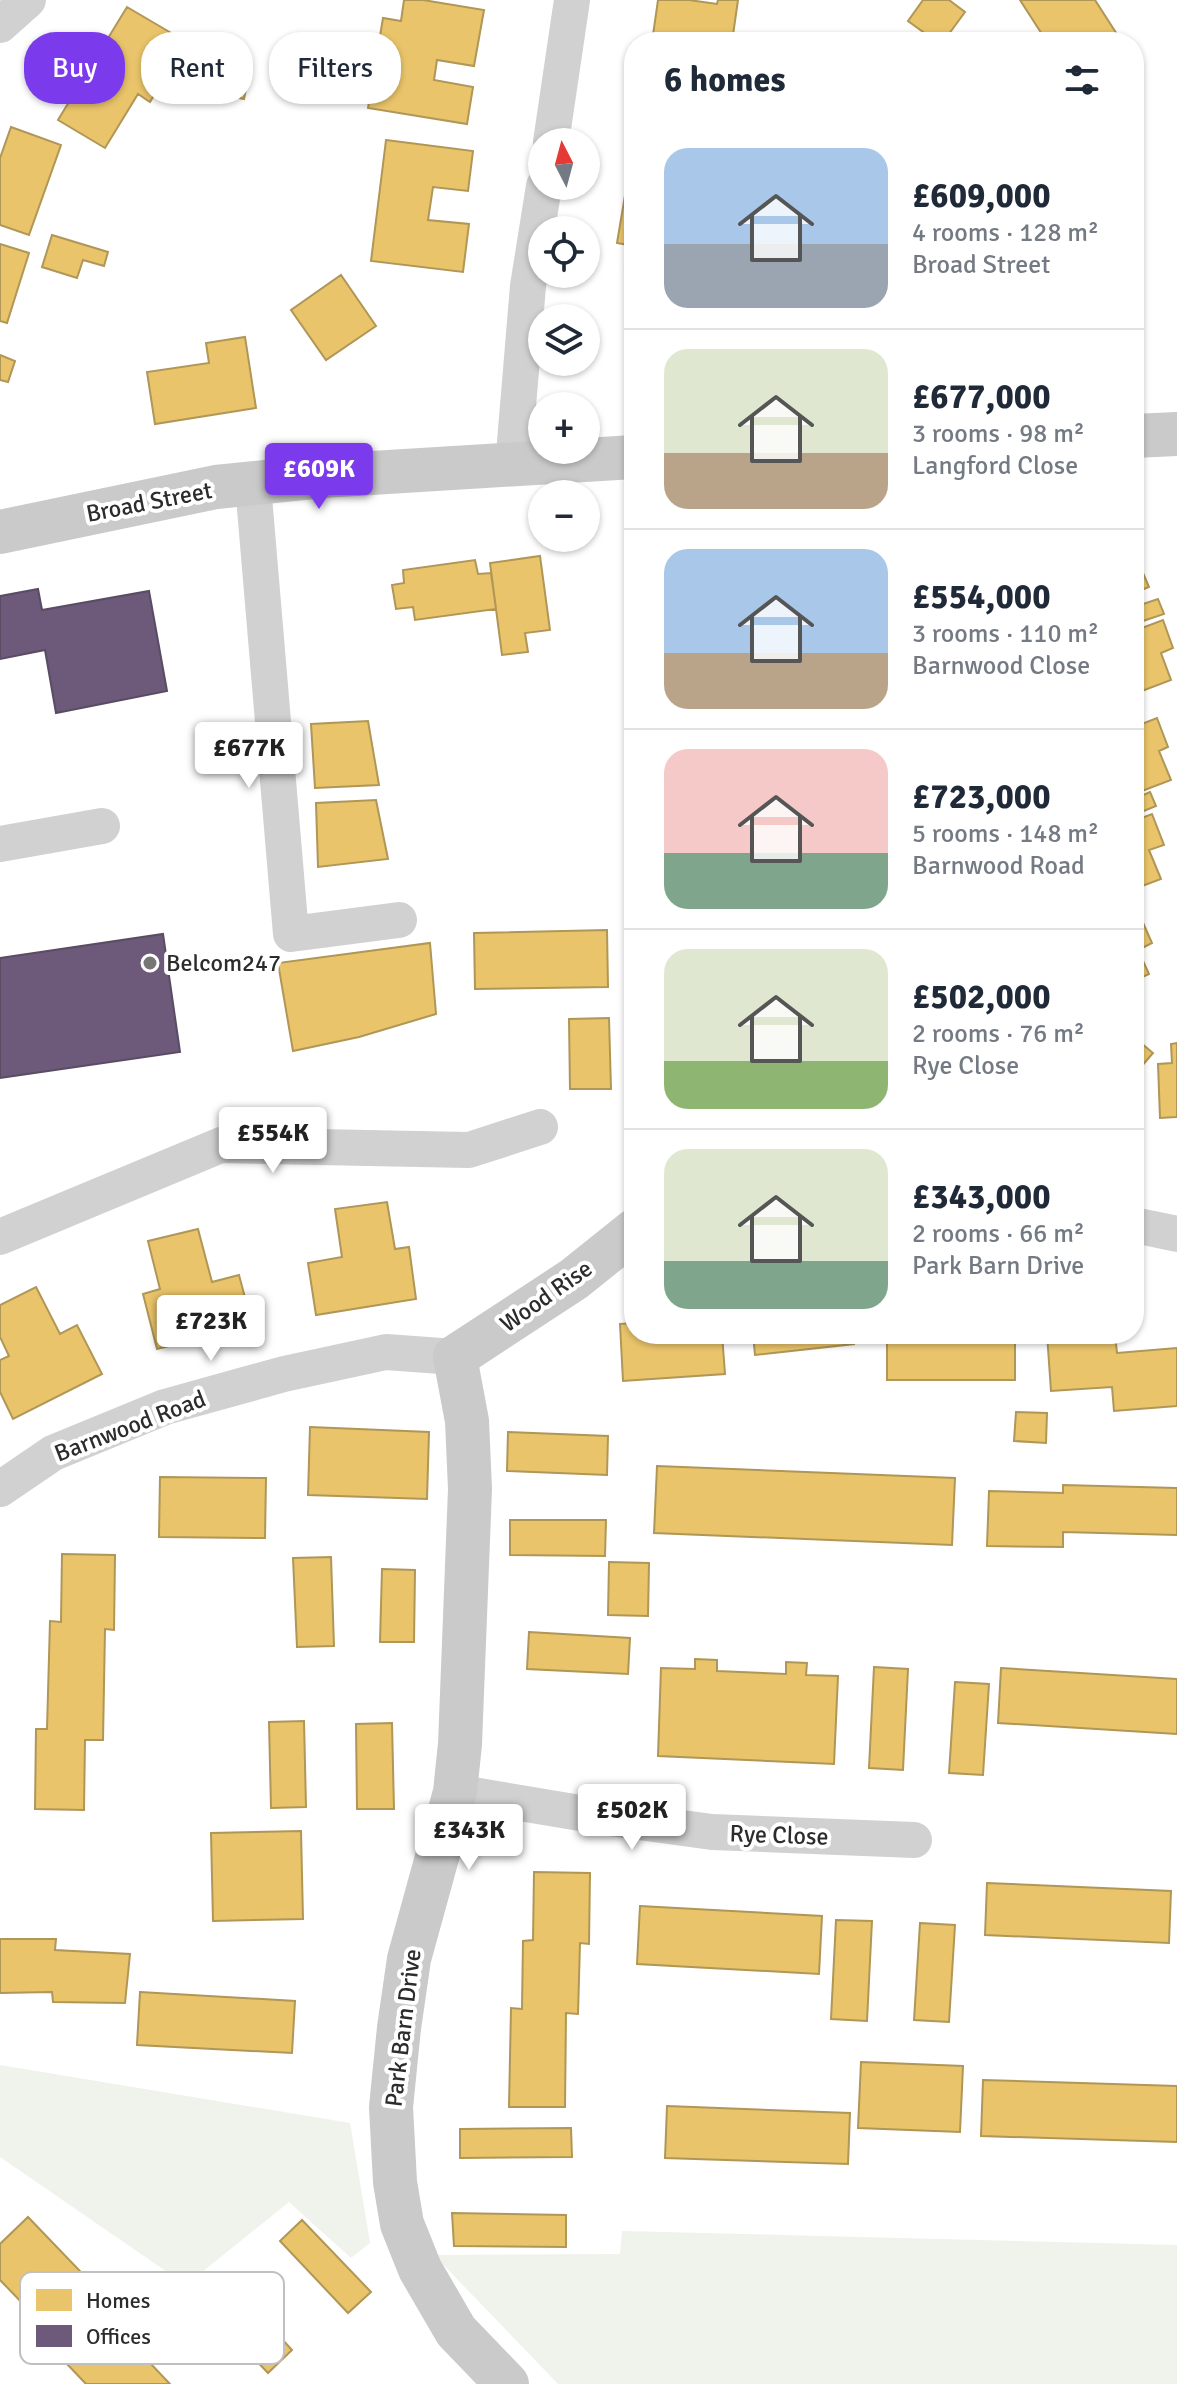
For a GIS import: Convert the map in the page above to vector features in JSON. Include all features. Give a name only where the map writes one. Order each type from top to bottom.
[{"type":"street","points":[[0,25],[28,0]]},
{"type":"street","points":[[553,128],[572,0]]},
{"type":"street","points":[[513,466],[528,286],[542,200]]},
{"type":"street","points":[[1144,436],[1177,434]]},
{"type":"street","name":"Broad Street","points":[[0,532],[216,487],[323,476],[624,458]]},
{"type":"street","points":[[253,485],[291,934],[399,920]]},
{"type":"street","points":[[0,844],[102,826]]},
{"type":"street","points":[[0,1237],[221,1145],[469,1150],[540,1127]]},
{"type":"street","points":[[1144,1227],[1177,1234]]},
{"type":"street","name":"Wood Rise","points":[[455,1357],[574,1279],[624,1239]]},
{"type":"street","name":"Barnwood Road","points":[[0,1489],[53,1453],[165,1407],[305,1369],[386,1352],[455,1357]]},
{"type":"street","name":"Park Barn Drive","points":[[455,1357],[467,1421],[470,1493],[460,1744],[455,1792],[409,1959],[391,2107],[395,2182],[402,2224],[420,2269],[456,2331],[507,2384]]},
{"type":"street","name":"Rye Close","points":[[455,1792],[712,1832],[914,1840]]},
{"type":"shaded area","points":[[0,2065],[350,2123],[370,2243],[351,2258],[289,2202],[202,2272],[167,2272],[0,2157]]},
{"type":"shaded area","points":[[622,2231],[1177,2245],[1177,2384],[558,2384],[434,2255],[620,2254]]},
{"type":"building: Homes","points":[[404,0],[484,10],[474,66],[437,60],[434,80],[473,87],[467,124],[368,108],[369,104],[401,104],[401,32],[381,32],[383,18],[401,21]]},
{"type":"building: Homes","points":[[658,0],[717,4],[718,0],[738,0],[733,32],[653,32]]},
{"type":"building: Homes","points":[[923,0],[949,0],[965,12],[950,32],[923,32],[908,21]]},
{"type":"building: Homes","points":[[1020,0],[1095,0],[1116,32],[1041,32]]},
{"type":"building: Homes","points":[[127,7],[170,32],[141,32],[141,96],[138,94],[105,148],[58,120],[68,104],[125,104],[125,32],[112,32]]},
{"type":"building: Homes","points":[[11,127],[61,145],[29,235],[0,225],[0,158]]},
{"type":"building: Homes","points":[[386,140],[473,151],[468,191],[433,187],[428,220],[469,224],[463,272],[371,261]]},
{"type":"building: Homes","points":[[624,201],[624,244],[617,243]]},
{"type":"building: Homes","points":[[52,235],[108,252],[104,266],[83,260],[77,278],[42,267]]},
{"type":"building: Homes","points":[[0,244],[29,253],[7,323],[0,321]]},
{"type":"building: Homes","points":[[341,275],[376,326],[326,360],[291,310]]},
{"type":"building: Homes","points":[[245,337],[256,408],[155,424],[147,372],[209,363],[206,343]]},
{"type":"building: Homes","points":[[0,355],[15,361],[8,382],[0,380]]},
{"type":"building: Homes","points":[[540,556],[550,630],[525,633],[528,652],[502,655],[490,563]]},
{"type":"building: Homes","points":[[475,560],[478,574],[491,573],[496,609],[415,620],[413,607],[396,609],[392,585],[404,583],[403,570]]},
{"type":"building: Homes","points":[[1158,599],[1164,614],[1144,621],[1144,604]]},
{"type":"building: Homes","points":[[1163,620],[1173,648],[1161,653],[1171,680],[1144,690],[1144,627]]},
{"type":"building: Homes","points":[[1157,718],[1168,747],[1159,751],[1171,780],[1144,790],[1144,723]]},
{"type":"building: Homes","points":[[368,721],[379,785],[315,788],[311,724]]},
{"type":"building: Homes","points":[[1150,792],[1156,806],[1144,811],[1144,795]]},
{"type":"building: Homes","points":[[376,800],[388,859],[318,867],[316,803]]},
{"type":"building: Homes","points":[[1152,814],[1164,845],[1149,850],[1161,879],[1144,885],[1144,817]]},
{"type":"building: Homes","points":[[1144,925],[1152,943],[1144,947]]},
{"type":"building: Homes","points":[[607,930],[608,987],[475,989],[474,933]]},
{"type":"building: Homes","points":[[430,943],[436,1014],[359,1037],[293,1051],[278,963]]},
{"type":"building: Homes","points":[[609,1018],[611,1089],[570,1089],[569,1019]]},
{"type":"building: Homes","points":[[1177,1043],[1177,1117],[1160,1118],[1158,1064],[1172,1063],[1171,1044]]},
{"type":"building: Homes","points":[[1144,1045],[1153,1053],[1144,1063]]},
{"type":"building: Homes","points":[[387,1202],[395,1249],[409,1247],[416,1299],[316,1315],[308,1263],[342,1257],[335,1209]]},
{"type":"building: Homes","points":[[198,1229],[212,1282],[239,1275],[252,1324],[157,1349],[143,1294],[160,1289],[148,1241]]},
{"type":"building: Homes","points":[[36,1287],[60,1334],[77,1325],[102,1374],[13,1419],[0,1392],[0,1360],[9,1356],[0,1337],[0,1305]]},
{"type":"building: Homes","points":[[620,1324],[624,1324],[624,1344],[723,1344],[725,1374],[623,1381]]},
{"type":"building: Homes","points":[[754,1344],[854,1344],[755,1355]]},
{"type":"building: Homes","points":[[887,1344],[1015,1344],[1015,1380],[887,1380]]},
{"type":"building: Homes","points":[[1048,1344],[1116,1344],[1117,1353],[1177,1348],[1177,1406],[1114,1411],[1112,1387],[1051,1391]]},
{"type":"building: Homes","points":[[1016,1412],[1047,1413],[1046,1443],[1014,1441]]},
{"type":"building: Homes","points":[[310,1427],[429,1432],[427,1499],[308,1495]]},
{"type":"building: Homes","points":[[508,1432],[608,1436],[607,1475],[507,1471]]},
{"type":"building: Homes","points":[[657,1466],[955,1478],[952,1545],[654,1533]]},
{"type":"building: Homes","points":[[160,1477],[266,1478],[265,1538],[159,1537]]},
{"type":"building: Homes","points":[[1063,1485],[1177,1488],[1177,1535],[1063,1532],[1063,1547],[987,1546],[989,1491],[1063,1493]]},
{"type":"building: Homes","points":[[510,1520],[606,1520],[605,1556],[510,1555]]},
{"type":"building: Homes","points":[[62,1554],[115,1555],[114,1630],[105,1629],[103,1740],[85,1740],[84,1810],[35,1809],[36,1729],[47,1729],[50,1621],[61,1622]]},
{"type":"building: Homes","points":[[331,1557],[334,1646],[297,1647],[293,1558]]},
{"type":"building: Homes","points":[[609,1562],[649,1563],[648,1616],[608,1615]]},
{"type":"building: Homes","points":[[382,1569],[415,1570],[414,1642],[380,1642]]},
{"type":"building: Homes","points":[[529,1632],[630,1638],[628,1674],[527,1669]]},
{"type":"building: Homes","points":[[695,1659],[717,1660],[717,1671],[786,1674],[786,1662],[807,1663],[806,1675],[838,1676],[834,1764],[658,1756],[661,1668],[695,1669]]},
{"type":"building: Homes","points":[[874,1667],[908,1669],[903,1770],[869,1768]]},
{"type":"building: Homes","points":[[1001,1668],[1177,1679],[1177,1734],[998,1723]]},
{"type":"building: Homes","points":[[955,1682],[989,1684],[983,1775],[949,1773]]},
{"type":"building: Homes","points":[[304,1721],[306,1807],[271,1808],[269,1722]]},
{"type":"building: Homes","points":[[392,1723],[394,1809],[357,1809],[356,1724]]},
{"type":"building: Homes","points":[[301,1831],[303,1919],[213,1921],[211,1833]]},
{"type":"building: Homes","points":[[534,1872],[590,1873],[589,1944],[580,1943],[578,2014],[566,2013],[565,2107],[509,2107],[511,2008],[522,2009],[523,1941],[533,1940]]},
{"type":"building: Homes","points":[[987,1883],[1171,1891],[1169,1943],[985,1935]]},
{"type":"building: Homes","points":[[640,1906],[822,1916],[819,1974],[637,1964]]},
{"type":"building: Homes","points":[[836,1920],[872,1921],[867,2021],[831,2019]]},
{"type":"building: Homes","points":[[920,1923],[955,1925],[949,2022],[914,2020]]},
{"type":"building: Homes","points":[[0,1939],[56,1939],[55,1950],[130,1954],[125,2003],[53,2002],[52,1992],[0,1993]]},
{"type":"building: Homes","points":[[140,1992],[295,2001],[292,2053],[137,2045]]},
{"type":"building: Homes","points":[[861,2062],[963,2066],[960,2132],[858,2128]]},
{"type":"building: Homes","points":[[983,2080],[1177,2086],[1177,2142],[981,2136]]},
{"type":"building: Homes","points":[[667,2106],[850,2113],[848,2164],[665,2158]]},
{"type":"building: Homes","points":[[571,2128],[572,2157],[460,2158],[460,2129]]},
{"type":"building: Homes","points":[[452,2213],[566,2215],[566,2247],[454,2246]]},
{"type":"building: Homes","points":[[28,2217],[81,2272],[20,2272],[20,2301],[0,2280],[0,2244]]},
{"type":"building: Homes","points":[[302,2220],[371,2292],[348,2313],[280,2241]]},
{"type":"building: Homes","points":[[284,2341],[292,2350],[284,2358]]},
{"type":"building: Homes","points":[[67,2364],[151,2364],[170,2384],[86,2384]]},
{"type":"building: Homes","points":[[260,2364],[277,2364],[268,2373]]},
{"type":"building: Offices","points":[[38,589],[42,610],[149,591],[167,691],[56,713],[45,650],[0,659],[0,596]]},
{"type":"building: Offices","points":[[163,934],[180,1052],[0,1078],[0,958]]},
{"type":"place","name":"Belcom247","points":[[150,963]]}]
